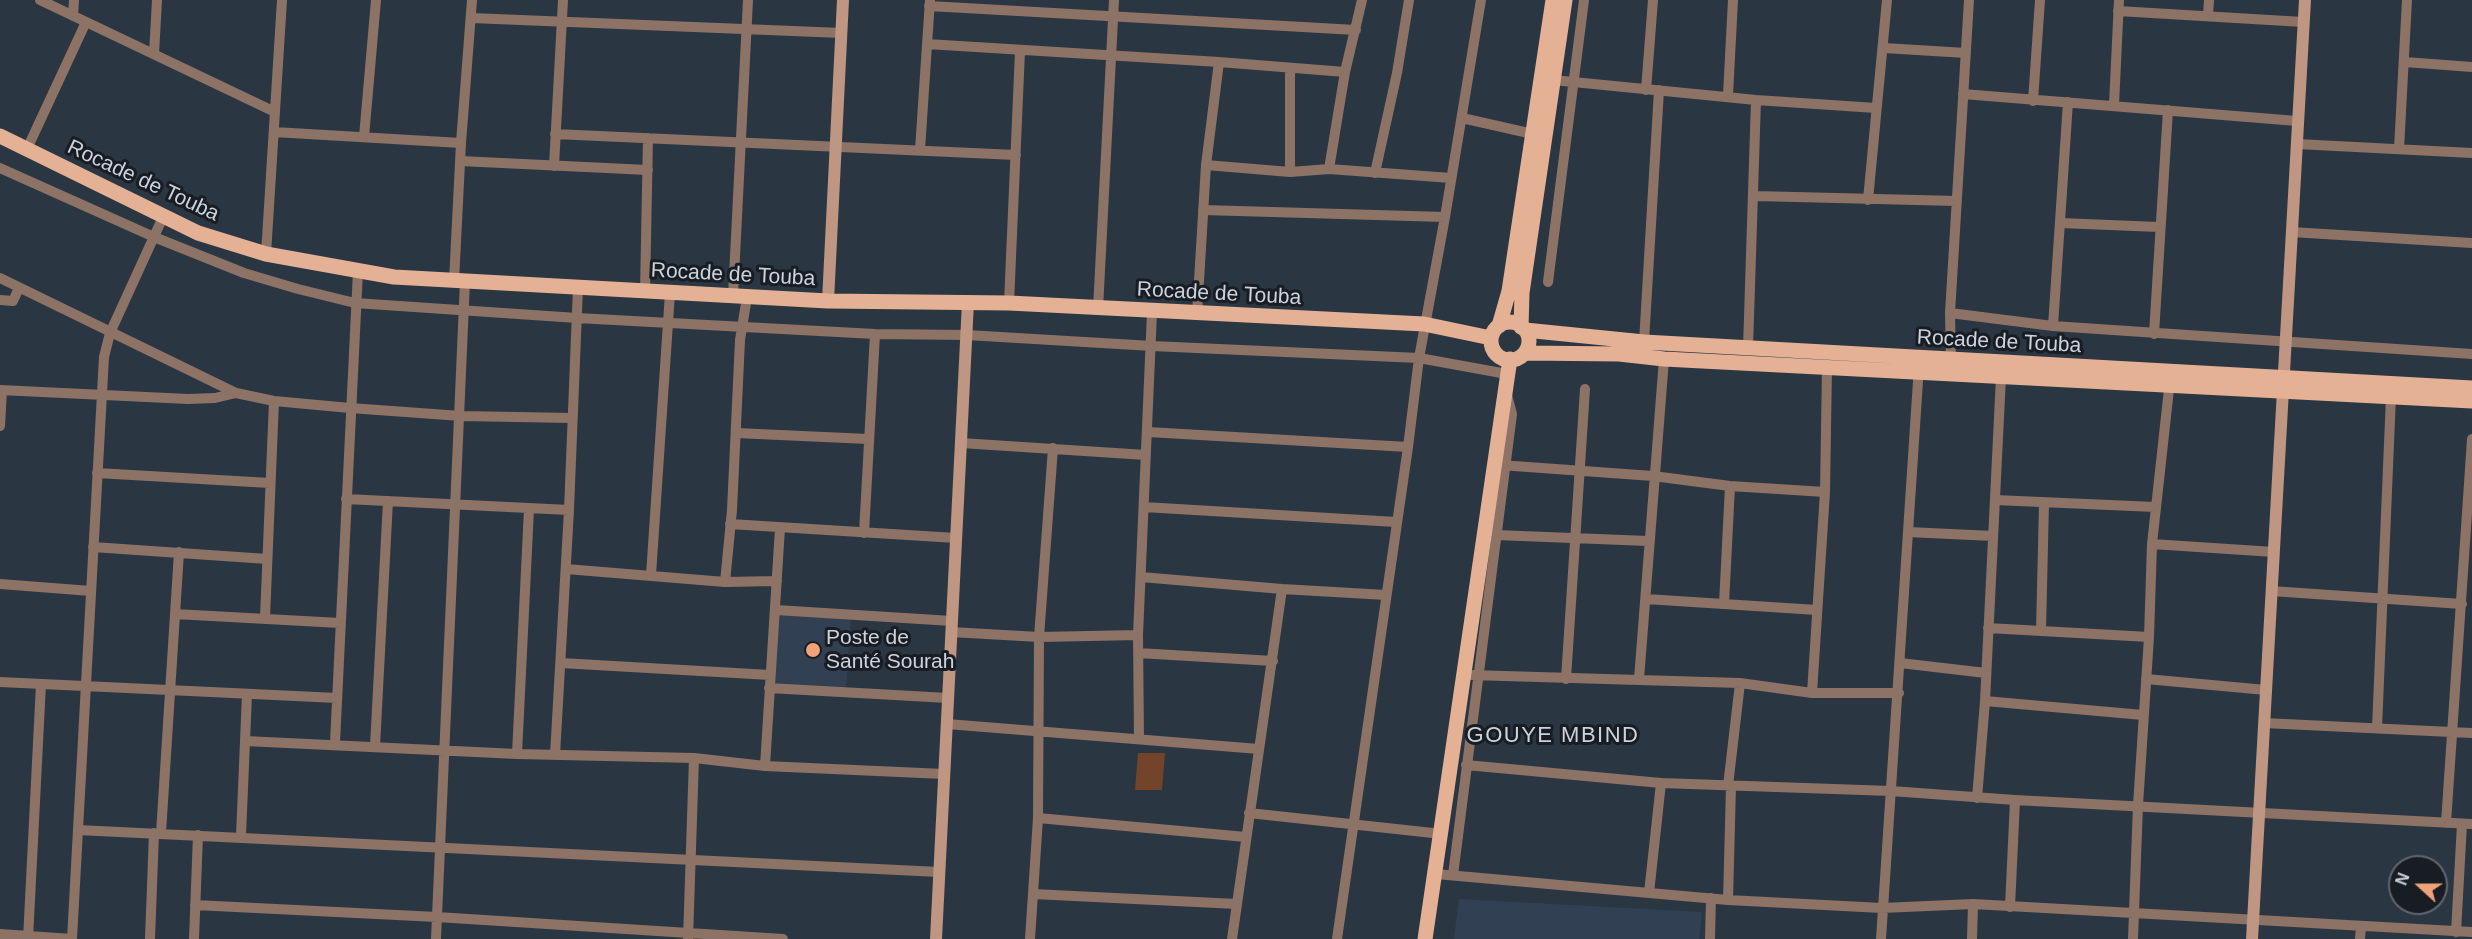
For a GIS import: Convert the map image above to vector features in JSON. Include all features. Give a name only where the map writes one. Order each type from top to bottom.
[{"type":"main road","points":[[1425,939],[1471,675],[1499,465],[1507,374],[1503,358],[1495,353],[1495,332],[1509,291],[1553,0]]},
{"type":"main road","points":[[1507,374],[1525,353],[1529,339],[1523,328],[1522,293],[1565,0]]},
{"type":"main road","name":"Rocade de Touba","points":[[0,136],[198,233],[266,254],[394,277],[828,301],[1009,303],[1424,324],[1495,332],[1510,323],[1523,328],[1644,342],[1748,348],[1919,365],[2001,377],[2170,378]]},
{"type":"main road","name":"Rocade de Touba","points":[[1525,353],[1619,354],[1664,359],[1827,367],[1919,365],[1951,361],[2170,378],[2283,384],[2472,388]]},
{"type":"main road","name":"Rocade de Touba","points":[[2283,384],[2391,396],[2472,401]]},
{"type":"street","points":[[40,0],[275,112]]},
{"type":"street","points":[[73,16],[74,0]]},
{"type":"street","points":[[154,54],[157,0]]},
{"type":"street","points":[[266,254],[282,0]]},
{"type":"street","points":[[364,138],[376,0]]},
{"type":"street","points":[[436,939],[461,416],[464,311],[460,281],[460,161],[472,0]]},
{"type":"street","points":[[554,166],[563,0]]},
{"type":"street","points":[[725,582],[742,326],[740,296],[742,142],[748,0]]},
{"type":"street","points":[[828,301],[843,0]]},
{"type":"street","points":[[1098,309],[1114,0]]},
{"type":"street","points":[[1329,169],[1345,72],[1362,0]]},
{"type":"street","points":[[1375,173],[1398,73],[1409,0]]},
{"type":"street","points":[[1337,939],[1424,324],[1445,217],[1481,0]]},
{"type":"street","points":[[1548,282],[1584,0]]},
{"type":"street","points":[[1646,90],[1653,0]]},
{"type":"street","points":[[1728,95],[1733,0]]},
{"type":"street","points":[[1868,200],[1887,0]]},
{"type":"street","points":[[1951,361],[1950,313],[1969,0]]},
{"type":"street","points":[[2034,101],[2040,0]]},
{"type":"street","points":[[2208,16],[2209,0]]},
{"type":"street","points":[[2252,939],[2305,0]]},
{"type":"street","points":[[2399,149],[2408,0]]},
{"type":"street","points":[[920,150],[929,3],[1356,30]]},
{"type":"street","points":[[2114,105],[2118,5],[2208,16],[2303,22]]},
{"type":"street","points":[[471,18],[842,33]]},
{"type":"street","points":[[27,149],[86,22]]},
{"type":"street","points":[[927,44],[1345,72]]},
{"type":"street","points":[[1884,48],[1966,53]]},
{"type":"street","points":[[1009,303],[1020,51]]},
{"type":"street","points":[[1197,314],[1206,165],[1219,62]]},
{"type":"street","points":[[2405,62],[2472,67]]},
{"type":"street","points":[[1290,68],[1290,172]]},
{"type":"street","points":[[1553,80],[1646,90],[1728,95],[1756,100],[1876,108]]},
{"type":"street","points":[[1644,342],[1659,90]]},
{"type":"street","points":[[1963,94],[2298,121]]},
{"type":"street","points":[[1748,348],[1755,196],[1756,100]]},
{"type":"street","points":[[2053,326],[2068,102]]},
{"type":"street","points":[[2154,334],[2168,110]]},
{"type":"street","points":[[1461,118],[1533,134]]},
{"type":"street","points":[[274,132],[461,143]]},
{"type":"street","points":[[555,134],[1016,155]]},
{"type":"street","points":[[645,291],[648,138]]},
{"type":"street","points":[[2296,144],[2472,153]]},
{"type":"street","points":[[460,161],[648,170]]},
{"type":"street","points":[[1206,165],[1290,172],[1329,169],[1451,178]]},
{"type":"street","points":[[0,168],[154,237],[259,278],[355,303],[874,334],[967,335],[1419,358],[1507,374]]},
{"type":"street","points":[[1755,196],[1957,201]]},
{"type":"street","points":[[1203,210],[1445,217]]},
{"type":"street","points":[[0,934],[28,938],[72,939],[104,357],[110,333],[163,217]]},
{"type":"street","points":[[2060,223],[2159,227]]},
{"type":"street","points":[[2291,232],[2472,243]]},
{"type":"street","points":[[335,743],[358,271]]},
{"type":"street","points":[[0,278],[236,393],[274,401],[350,408],[461,416],[572,418]]},
{"type":"street","points":[[555,755],[569,510],[578,287]]},
{"type":"street","points":[[0,300],[13,301],[19,288]]},
{"type":"street","points":[[651,575],[670,292]]},
{"type":"street","points":[[936,939],[968,302]]},
{"type":"street","points":[[1139,739],[1138,635],[1152,312]]},
{"type":"street","points":[[1950,313],[2053,326],[2154,334],[2472,354]]},
{"type":"street","points":[[864,533],[874,334]]},
{"type":"street","points":[[1639,679],[1653,476],[1664,359]]},
{"type":"street","points":[[1881,939],[1919,365]]},
{"type":"street","points":[[1812,693],[1825,492],[1827,367]]},
{"type":"street","points":[[1977,798],[1985,701],[2001,377]]},
{"type":"street","points":[[2133,939],[2152,544],[2170,378]]},
{"type":"street","points":[[1566,679],[1586,389]]},
{"type":"street","points":[[0,426],[1,390],[202,399],[236,393]]},
{"type":"street","points":[[2376,728],[2391,396]]},
{"type":"street","points":[[265,618],[274,401]]},
{"type":"street","points":[[1148,432],[1408,447]]},
{"type":"street","points":[[736,433],[868,439]]},
{"type":"street","points":[[2446,823],[2469,535],[2472,439]]},
{"type":"street","points":[[961,443],[1146,455]]},
{"type":"street","points":[[1030,939],[1038,818],[1039,637],[1053,448]]},
{"type":"street","points":[[1454,875],[1466,765],[1471,675],[1496,535],[1499,465],[1653,476],[1730,486],[1825,492]]},
{"type":"street","points":[[97,473],[270,483]]},
{"type":"street","points":[[1724,604],[1730,486]]},
{"type":"street","points":[[346,499],[569,510]]},
{"type":"street","points":[[1995,500],[2155,507]]},
{"type":"street","points":[[375,746],[388,501]]},
{"type":"street","points":[[2041,631],[2044,503]]},
{"type":"street","points":[[1144,507],[1396,522]]},
{"type":"street","points":[[517,754],[530,509]]},
{"type":"street","points":[[730,525],[956,538]]},
{"type":"street","points":[[765,766],[780,528]]},
{"type":"street","points":[[1908,532],[1992,536]]},
{"type":"street","points":[[1496,535],[1648,541]]},
{"type":"street","points":[[2152,544],[2274,552]]},
{"type":"street","points":[[93,547],[267,559]]},
{"type":"street","points":[[150,939],[179,552]]},
{"type":"street","points":[[566,569],[725,582],[777,581]]},
{"type":"street","points":[[1141,577],[1282,590],[1386,595]]},
{"type":"street","points":[[0,584],[91,591]]},
{"type":"street","points":[[1232,939],[1282,590]]},
{"type":"street","points":[[2271,591],[2462,604]]},
{"type":"street","points":[[1646,599],[1818,610]]},
{"type":"street","points":[[776,610],[952,626],[1039,637],[1138,635]]},
{"type":"street","points":[[175,614],[340,623]]},
{"type":"street","points":[[1988,628],[2149,637]]},
{"type":"street","points":[[2460,641],[2472,642]]},
{"type":"street","points":[[1138,653],[1273,661]]},
{"type":"street","points":[[561,663],[770,675]]},
{"type":"street","points":[[1900,663],[1986,673]]},
{"type":"street","points":[[1471,675],[1740,683],[1812,693],[1899,693]]},
{"type":"street","points":[[2146,679],[2266,690]]},
{"type":"street","points":[[0,682],[337,698]]},
{"type":"street","points":[[1728,900],[1730,786],[1740,683]]},
{"type":"street","points":[[28,938],[41,684]]},
{"type":"street","points":[[769,688],[948,698]]},
{"type":"street","points":[[242,836],[247,694]]},
{"type":"street","points":[[1985,701],[2143,715]]},
{"type":"street","points":[[2264,723],[2472,733]]},
{"type":"street","points":[[947,724],[1259,749]]},
{"type":"street","points":[[245,741],[335,743],[517,754],[694,758],[765,766],[944,774]]},
{"type":"street","points":[[689,936],[694,758]]},
{"type":"street","points":[[1466,765],[1661,783],[1891,791],[1977,798],[2467,824],[2456,932]]},
{"type":"street","points":[[1649,893],[1661,783]]},
{"type":"street","points":[[2010,907],[2015,800]]},
{"type":"street","points":[[1249,813],[1442,834]]},
{"type":"street","points":[[1038,818],[1246,837]]},
{"type":"street","points":[[78,830],[242,836],[939,872]]},
{"type":"street","points":[[194,939],[198,835]]},
{"type":"street","points":[[1436,874],[1728,900],[1882,908],[1973,904],[2472,932]]},
{"type":"street","points":[[1033,894],[1237,903]]},
{"type":"street","points":[[1710,939],[1711,898]]},
{"type":"street","points":[[195,904],[437,916],[689,936],[783,939]]},
{"type":"street","points":[[1972,939],[1973,904]]},
{"type":"street","points":[[2360,939],[2361,926]]},
{"type":"shaded area","name":"Poste de Santé Sourah","points":[[779,613],[851,617],[846,687],[775,683]]},
{"type":"shaded area","points":[[1138,753],[1165,753],[1162,790],[1135,790]]},
{"type":"shaded area","points":[[1459,899],[1702,912],[1699,939],[1454,939]]},
{"type":"place","name":"Poste de Santé Sourah","points":[[813,650]]},
{"type":"district","name":"GOUYE MBIND","points":[[1553,736]]}]
